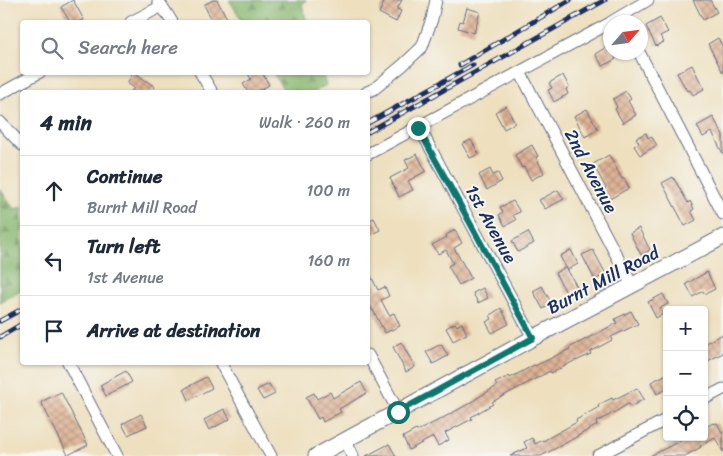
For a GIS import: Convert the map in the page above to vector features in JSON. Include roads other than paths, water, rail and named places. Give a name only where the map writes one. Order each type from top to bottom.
[{"type":"main road","name":"Burnt Mill Road","points":[[316,456],[723,237]]},
{"type":"street","points":[[370,90],[403,65],[422,47],[432,20],[436,0]]},
{"type":"street","points":[[625,15],[648,0]]},
{"type":"street","points":[[134,20],[160,3],[171,20]]},
{"type":"street","points":[[370,153],[603,28]]},
{"type":"street","points":[[643,60],[723,214]]},
{"type":"street","name":"2nd Avenue","points":[[520,72],[632,285]]},
{"type":"street","points":[[0,94],[35,75]]},
{"type":"street","points":[[202,75],[211,90]]},
{"type":"street","points":[[0,122],[20,143]]},
{"type":"street","name":"1st Avenue","points":[[418,128],[533,338]]},
{"type":"street","points":[[370,359],[398,412]]},
{"type":"street","points":[[70,365],[117,456]]},
{"type":"street","points":[[222,365],[271,456]]},
{"type":"street","points":[[708,397],[723,389]]},
{"type":"street","points":[[598,456],[663,421]]},
{"type":"street","points":[[345,440],[353,456]]},
{"type":"railway","points":[[460,65],[570,0]]},
{"type":"railway","points":[[370,131],[605,0]]},
{"type":"railway","points":[[370,122],[473,65]]},
{"type":"railway","points":[[0,321],[20,310]]},
{"type":"railway","points":[[0,337],[20,325]]}]
